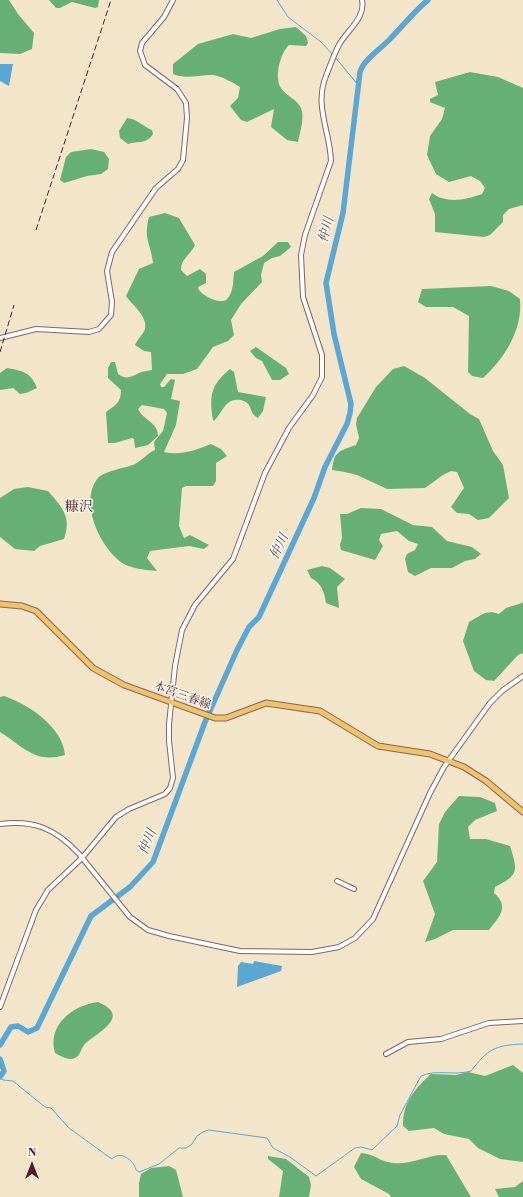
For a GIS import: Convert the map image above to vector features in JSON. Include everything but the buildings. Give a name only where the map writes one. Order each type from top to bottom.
[{"type":"main road","name":"本宮三春線","points":[[0,604],[22,606],[36,611],[93,668],[124,685],[212,718],[226,718],[266,703],[312,710],[329,715],[378,746],[426,753],[449,761],[477,775],[523,812]]},
{"type":"street","points":[[0,338],[36,329],[89,332],[96,331],[104,326],[111,315],[112,302],[108,266],[112,252],[153,192],[178,169],[183,160],[186,103],[177,89],[145,65],[140,51],[142,43],[164,17],[173,0]]},
{"type":"street","points":[[0,1007],[39,904],[48,890],[82,858],[116,817],[129,808],[165,794],[170,788],[173,778],[168,731],[178,647],[182,630],[195,605],[232,559],[265,473],[289,428],[313,395],[322,376],[322,355],[304,297],[301,251],[331,160],[330,146],[321,108],[323,85],[340,44],[362,12],[362,0]]},
{"type":"street","points":[[0,824],[28,823],[51,830],[70,845],[82,858],[130,917],[148,930],[240,950],[312,952],[339,947],[355,938],[373,919],[430,793],[449,761],[490,703],[502,691],[523,676]]},
{"type":"street","points":[[337,881],[354,889]]},
{"type":"street","points":[[386,1054],[408,1042],[441,1039],[489,1023],[523,1021]]},
{"type":"green space","points":[[0,0],[9,0],[18,14],[34,33],[32,49],[20,54],[0,53]]},
{"type":"green space","points":[[49,0],[99,0],[98,7],[95,8],[72,2],[60,8],[56,8]]},
{"type":"green space","points":[[296,27],[306,36],[308,43],[306,46],[289,45],[281,59],[278,78],[279,84],[283,91],[297,102],[301,108],[302,120],[298,142],[287,140],[271,127],[274,109],[247,122],[241,120],[230,106],[238,98],[240,87],[231,82],[214,75],[183,77],[173,74],[173,64],[198,44],[233,34],[251,38],[280,29]]},
{"type":"green space","points":[[470,72],[498,77],[523,88],[523,205],[509,209],[503,215],[503,222],[490,235],[484,237],[435,232],[435,214],[429,199],[432,193],[444,199],[450,200],[469,198],[482,194],[485,188],[480,181],[471,176],[449,182],[436,174],[427,155],[430,136],[442,119],[445,108],[430,102],[430,99],[438,95],[435,82]]},
{"type":"green space","points":[[127,118],[134,120],[152,130],[153,134],[151,137],[145,141],[128,144],[120,138],[119,131]]},
{"type":"green space","points":[[91,149],[104,152],[109,159],[108,169],[101,174],[87,176],[64,183],[60,180],[66,157],[71,152]]},
{"type":"green space","points":[[165,213],[179,218],[195,245],[182,263],[181,270],[187,276],[200,269],[206,274],[206,283],[198,287],[199,290],[206,296],[215,300],[224,301],[227,299],[233,286],[234,272],[263,256],[278,242],[288,242],[291,247],[280,256],[272,258],[264,263],[261,275],[262,282],[241,304],[231,320],[234,335],[228,341],[213,347],[197,369],[183,374],[167,374],[160,384],[161,387],[164,387],[171,379],[175,380],[171,399],[180,401],[176,425],[164,452],[182,453],[211,444],[221,449],[227,456],[216,463],[216,481],[213,486],[186,486],[182,488],[179,526],[184,538],[190,535],[209,545],[204,549],[189,546],[150,551],[147,558],[157,571],[132,567],[124,564],[115,557],[100,537],[91,512],[90,500],[92,488],[98,478],[140,461],[155,450],[154,442],[163,431],[167,413],[164,409],[142,405],[138,409],[140,413],[156,427],[158,436],[148,445],[135,448],[134,439],[132,438],[115,443],[108,443],[106,412],[117,403],[121,394],[121,390],[108,378],[108,368],[111,362],[115,362],[118,374],[124,377],[131,377],[141,372],[152,370],[151,352],[144,351],[135,345],[145,329],[144,320],[139,311],[126,296],[139,269],[153,263],[147,236],[149,217]]},
{"type":"green space","points":[[491,286],[509,291],[520,299],[520,311],[515,333],[505,353],[483,378],[472,376],[468,372],[469,316],[453,307],[426,307],[418,302],[422,289]]},
{"type":"green space","points":[[256,347],[286,368],[289,374],[280,380],[272,380],[262,361],[256,358],[250,351]]},
{"type":"green space","points":[[404,366],[425,378],[470,414],[479,419],[493,451],[503,465],[509,498],[489,518],[478,520],[469,514],[457,513],[451,507],[464,488],[457,472],[451,471],[443,475],[425,488],[387,489],[357,475],[332,470],[336,455],[345,449],[356,445],[359,438],[356,424],[357,418],[376,387],[393,369]]},
{"type":"green space","points":[[7,368],[18,370],[29,375],[37,388],[20,394],[13,388],[0,390],[0,373]]},
{"type":"green space","points":[[230,369],[234,372],[238,392],[266,397],[263,411],[258,418],[253,414],[249,405],[245,401],[236,400],[230,401],[216,419],[214,421],[213,420],[211,404],[213,391],[219,380]]},
{"type":"green space","points":[[28,487],[48,491],[61,507],[67,524],[64,539],[40,546],[34,551],[15,549],[0,537],[0,498],[14,489]]},
{"type":"green space","points":[[361,508],[381,509],[413,525],[432,527],[447,541],[472,547],[481,554],[475,559],[465,561],[452,568],[431,568],[415,576],[408,572],[405,559],[407,554],[415,550],[418,544],[409,541],[397,531],[381,534],[379,540],[383,546],[375,560],[341,550],[340,545],[342,538],[340,514],[347,514]]},
{"type":"green space","points":[[322,566],[330,568],[345,579],[337,587],[339,608],[326,603],[322,588],[311,578],[307,570]]},
{"type":"green space","points":[[523,601],[523,653],[518,655],[494,681],[486,680],[474,671],[463,641],[469,622],[487,613],[491,612],[499,614],[506,608],[522,603]]},
{"type":"green space","points":[[4,696],[23,705],[43,718],[58,735],[63,745],[65,755],[55,757],[38,756],[23,748],[0,732],[0,697]]},
{"type":"green space","points":[[459,796],[480,797],[495,803],[497,811],[475,820],[468,827],[470,839],[486,839],[510,846],[515,867],[509,879],[495,887],[494,893],[499,898],[502,907],[499,916],[489,930],[453,930],[425,942],[435,914],[423,881],[437,862],[439,824],[445,812]]},
{"type":"green space","points":[[98,1002],[108,1008],[112,1014],[112,1019],[108,1025],[84,1045],[77,1057],[67,1059],[55,1053],[54,1043],[58,1025],[71,1012],[80,1007]]},
{"type":"green space","points":[[513,1065],[523,1073],[523,1162],[500,1159],[478,1148],[469,1139],[444,1134],[434,1128],[409,1131],[403,1126],[407,1103],[419,1086],[431,1074],[456,1075],[468,1072],[485,1076]]},
{"type":"green space","points":[[361,1153],[393,1163],[446,1155],[471,1197],[391,1197],[389,1194],[361,1179],[354,1167]]},
{"type":"green space","points":[[268,1156],[286,1159],[309,1177],[311,1185],[309,1197],[279,1197],[283,1171],[268,1159]]},
{"type":"green space","points":[[169,1166],[176,1170],[183,1197],[139,1197],[139,1183],[141,1174],[151,1168]]},
{"type":"green space","points":[[523,1181],[523,1197],[499,1197],[495,1189],[515,1187]]},
{"type":"water","points":[[0,64],[13,64],[9,86],[0,81]]},
{"type":"water","points":[[254,961],[282,966],[281,971],[237,987],[238,966],[241,962],[253,964]]},
{"type":"waterway","points":[[277,0],[288,17],[321,42],[333,55]]},
{"type":"waterway","name":"仲川","points":[[0,1045],[11,1027],[18,1026],[28,1032],[37,1028],[91,916],[130,887],[153,862],[205,722],[237,650],[249,627],[259,617],[314,498],[325,467],[347,424],[351,404],[334,334],[326,283],[343,213],[360,72],[369,58],[387,42],[428,0]]},
{"type":"waterway","points":[[335,57],[358,85]]},
{"type":"waterway","points":[[0,1077],[3,1080],[13,1081],[45,1107],[51,1108],[69,1128],[112,1159],[115,1156],[126,1157],[133,1163],[136,1170],[139,1172],[159,1164],[179,1148],[186,1148],[192,1144],[197,1136],[209,1130],[267,1138],[273,1148],[290,1157],[316,1176],[355,1148],[361,1147],[372,1150],[397,1126],[400,1115],[421,1076],[433,1073],[459,1073],[471,1071],[482,1058],[493,1050],[499,1047],[523,1044]]},
{"type":"waterway","name":"仲川","points":[[0,1059],[4,1071],[0,1077]]},
{"type":"railway","points":[[36,230],[111,0]]},
{"type":"railway","points":[[0,352],[14,305]]},
{"type":"district","name":"糠沢","points":[[79,508]]}]
